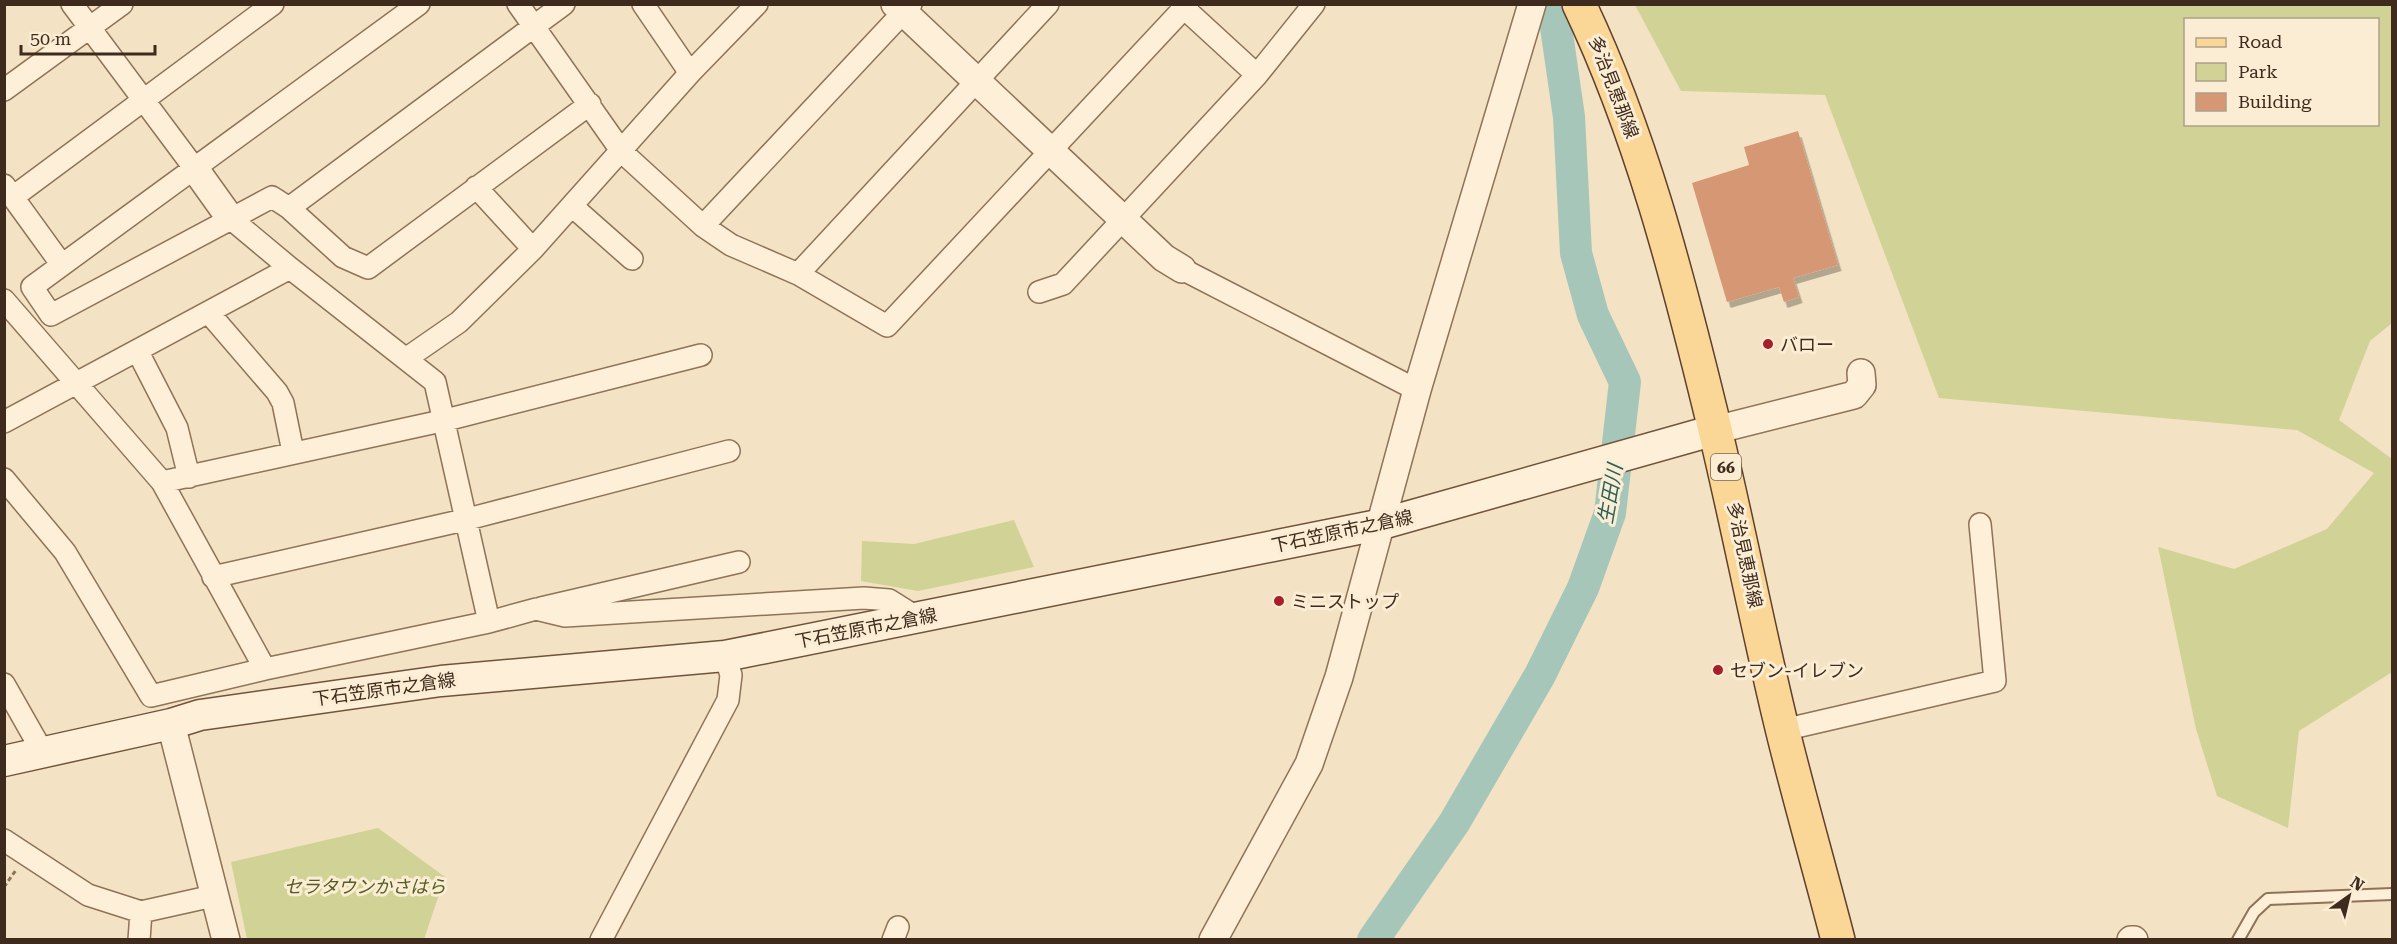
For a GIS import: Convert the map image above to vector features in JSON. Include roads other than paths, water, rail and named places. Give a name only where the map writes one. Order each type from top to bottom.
[{"type":"main road","name":"多治見恵那線","points":[[1579,4],[1601,50],[1632,129],[1685,310],[1727,472],[1783,730],[1838,939]]},
{"type":"main road","name":"下石笠原市之倉線","points":[[4,761],[171,724],[200,715],[441,681],[724,656],[1378,525],[1587,464],[1715,430]]},
{"type":"street","points":[[72,4],[230,218],[435,382],[446,420],[464,520],[489,622]]},
{"type":"street","points":[[4,90],[122,4]]},
{"type":"street","points":[[62,265],[9,191],[144,101],[273,4]]},
{"type":"street","points":[[419,4],[32,287],[51,315],[272,197],[289,208],[343,257],[368,268],[590,104]]},
{"type":"street","points":[[518,4],[622,152],[703,226],[731,245],[798,274],[887,326],[1184,6],[1257,75]]},
{"type":"street","points":[[289,208],[564,4]]},
{"type":"street","points":[[643,4],[690,74]]},
{"type":"street","points":[[407,358],[459,322],[533,249],[690,74],[757,4]]},
{"type":"street","points":[[798,274],[1048,4]]},
{"type":"street","points":[[1039,291],[1063,284],[1257,75],[1314,4]]},
{"type":"street","points":[[703,226],[903,7],[1049,151],[1164,258],[1417,390]]},
{"type":"street","points":[[1213,939],[1309,764],[1339,677],[1378,525],[1528,17]]},
{"type":"street","points":[[476,187],[533,249]]},
{"type":"street","points":[[572,206],[632,259]]},
{"type":"street","points":[[4,422],[138,352],[290,268]]},
{"type":"street","points":[[4,300],[162,482],[265,669]]},
{"type":"street","points":[[209,313],[277,392],[283,403],[293,452]]},
{"type":"street","points":[[138,352],[177,428],[189,477]]},
{"type":"street","points":[[162,482],[446,420],[701,355]]},
{"type":"street","points":[[1715,430],[1854,395],[1862,385],[1861,373]]},
{"type":"street","points":[[213,577],[464,520],[729,450]]},
{"type":"street","points":[[4,479],[65,552],[151,696],[265,669],[489,622],[739,562]]},
{"type":"street","points":[[1783,730],[1995,681],[1980,524]]},
{"type":"street","points":[[536,609],[565,616],[864,598],[889,600],[916,617]]},
{"type":"street","points":[[607,937],[728,700],[731,675],[724,656]]},
{"type":"street","points":[[4,684],[42,751]]},
{"type":"street","points":[[171,724],[213,896],[226,939]]},
{"type":"street","points":[[4,840],[88,896],[141,912],[213,896]]},
{"type":"street","points":[[139,939],[141,912]]},
{"type":"lane","points":[[2238,939],[2254,912],[2268,899],[2392,894]]},
{"type":"waterway","name":"生田川","points":[[1373,940],[1454,823],[1540,675],[1583,588],[1610,513],[1625,382],[1593,315],[1576,253],[1569,117],[1555,20],[1540,4]]},
{"type":"place","name":"バロー","points":[[1768,344]]},
{"type":"place","name":"ミニストップ","points":[[1279,601]]},
{"type":"place","name":"セブン-イレブン","points":[[1718,670]]},
{"type":"park label","name":"セラタウンかさはら","points":[[365,886]]}]
